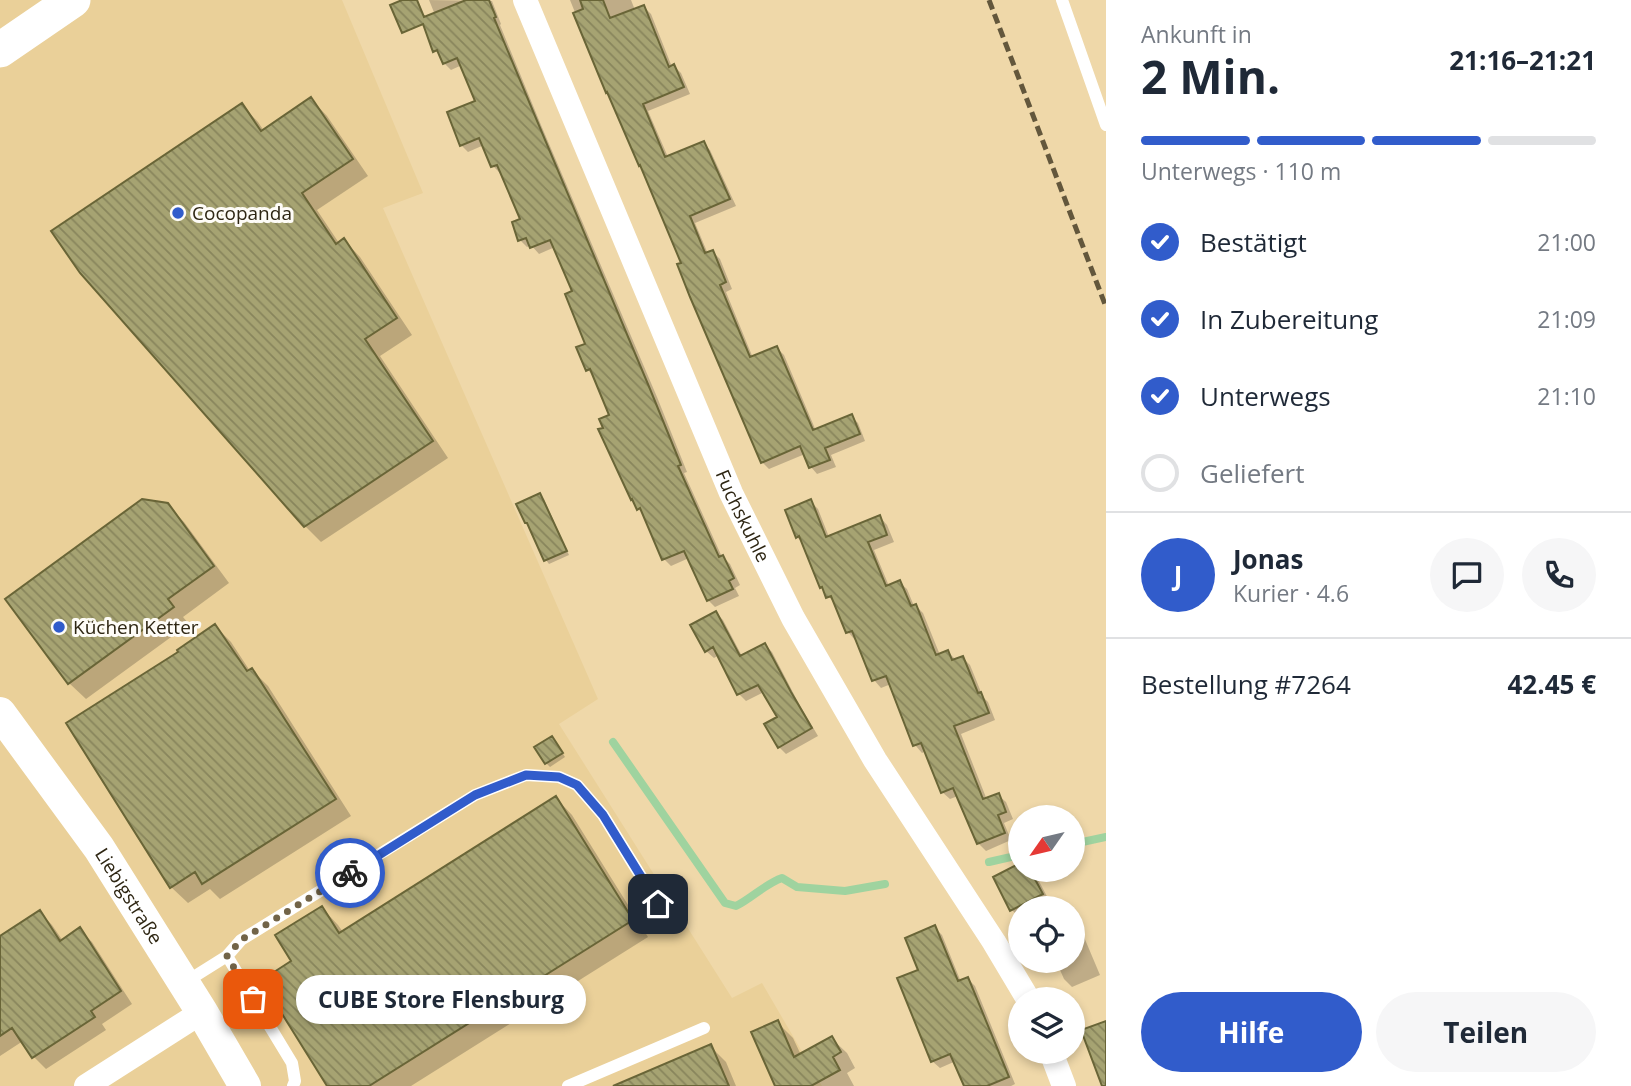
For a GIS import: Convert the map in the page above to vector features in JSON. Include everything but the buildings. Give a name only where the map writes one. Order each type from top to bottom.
[{"type":"main road","points":[[0,50],[74,0]]},
{"type":"street","name":"Fuchskuhle","points":[[524,0],[732,493],[793,618],[876,760],[1021,987]]},
{"type":"street","name":"Liebigstraße","points":[[0,713],[99,848],[245,1086]]},
{"type":"street","points":[[86,1086],[202,1012]]},
{"type":"street","points":[[1056,1064],[1064,1086]]},
{"type":"lane","points":[[1062,0],[1106,125]]},
{"type":"lane","points":[[183,984],[227,956],[241,940],[475,795],[526,775],[559,777],[577,785],[603,815],[658,904]]},
{"type":"lane","points":[[227,956],[292,1063],[295,1081],[293,1086]]},
{"type":"lane","points":[[568,1086],[704,1027]]},
{"type":"shaded area","points":[[0,0],[342,0],[423,193],[383,208],[598,699],[559,724],[732,998],[762,983],[822,1086],[0,1086]]},
{"type":"waterway","points":[[613,742],[725,903],[736,906],[782,878],[797,887],[845,891],[885,884]]},
{"type":"waterway","points":[[1085,841],[1106,837]]},
{"type":"waterway","points":[[989,862],[1008,858]]},
{"type":"railway","points":[[989,0],[1106,307]]},
{"type":"way so far","points":[[253,999],[227,956],[241,940],[350,873]]},
{"type":"place","name":"Cocopanda","points":[[178,213]]},
{"type":"place","name":"Küchen Ketter","points":[[59,627]]},
{"type":"place","name":"CUBE Store Flensburg","points":[[253,999]]},
{"type":"route","points":[[350,873],[475,795],[526,775],[559,777],[577,785],[603,815],[658,904]]}]
